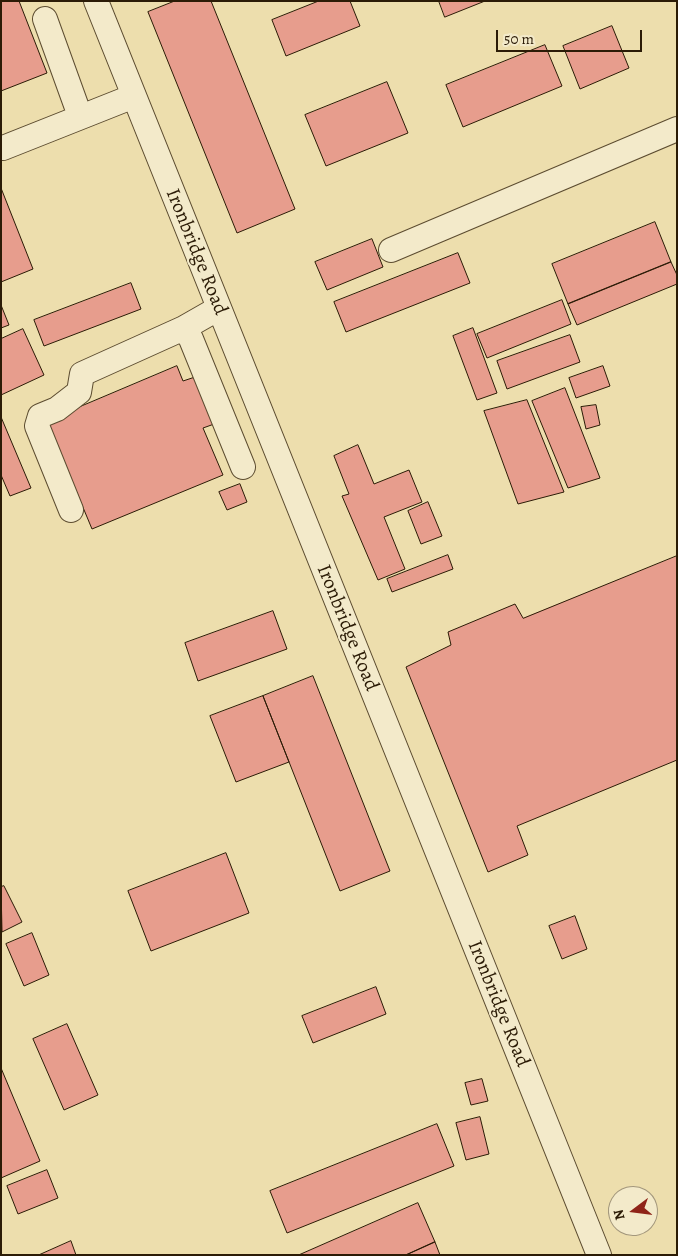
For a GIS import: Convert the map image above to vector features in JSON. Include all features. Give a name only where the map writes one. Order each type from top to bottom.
[{"type":"street","name":"Ironbridge Road","points":[[96,1],[599,1255]]},
{"type":"street","points":[[45,19],[80,116]]},
{"type":"street","points":[[3,148],[134,96]]},
{"type":"street","points":[[391,250],[677,129]]},
{"type":"street","points":[[71,510],[37,426],[40,416],[57,409],[80,392],[82,374],[184,328],[219,308]]},
{"type":"street","points":[[184,328],[191,339],[243,467]]},
{"type":"building","points":[[1,1],[19,1],[47,73],[1,91]]},
{"type":"building","points":[[175,1],[211,1],[295,209],[237,233],[148,12]]},
{"type":"building","points":[[319,1],[350,1],[360,26],[286,56],[272,20]]},
{"type":"building","points":[[439,1],[485,1],[445,17]]},
{"type":"building","points":[[612,26],[629,68],[580,89],[563,46]]},
{"type":"building","points":[[545,45],[562,86],[463,127],[446,85]]},
{"type":"building","points":[[387,82],[408,133],[326,166],[305,115]]},
{"type":"building","points":[[1,188],[33,269],[1,282]]},
{"type":"building","points":[[655,222],[671,262],[568,304],[552,264]]},
{"type":"building","points":[[372,239],[383,267],[327,290],[315,262]]},
{"type":"building","points":[[458,253],[470,283],[346,332],[334,302]]},
{"type":"building","points":[[671,262],[677,275],[677,284],[577,325],[568,304]]},
{"type":"building","points":[[131,283],[141,309],[44,346],[34,320]]},
{"type":"building","points":[[562,300],[571,324],[487,358],[477,334]]},
{"type":"building","points":[[1,305],[9,325],[1,328]]},
{"type":"building","points":[[473,328],[497,393],[477,400],[453,336]]},
{"type":"building","points":[[23,329],[44,375],[1,395],[1,339]]},
{"type":"building","points":[[570,335],[580,362],[507,389],[497,361]]},
{"type":"building","points":[[177,366],[183,381],[201,375],[217,423],[203,428],[223,475],[92,529],[47,421]]},
{"type":"building","points":[[603,366],[610,386],[576,398],[569,378]]},
{"type":"building","points":[[565,388],[600,478],[568,488],[532,401]]},
{"type":"building","points":[[527,400],[564,492],[518,504],[484,411]]},
{"type":"building","points":[[596,405],[600,425],[586,429],[581,407]]},
{"type":"building","points":[[1,417],[31,488],[10,496],[1,475]]},
{"type":"building","points":[[358,445],[374,484],[409,470],[422,502],[384,517],[405,569],[378,580],[342,496],[349,494],[334,456]]},
{"type":"building","points":[[240,484],[247,502],[227,510],[219,492]]},
{"type":"building","points":[[428,502],[442,536],[421,544],[408,511]]},
{"type":"building","points":[[448,555],[453,569],[392,592],[387,579]]},
{"type":"building","points":[[677,556],[677,760],[517,826],[528,855],[488,872],[406,667],[451,645],[448,632],[515,604],[523,618]]},
{"type":"building","points":[[273,611],[287,649],[198,681],[185,643]]},
{"type":"building","points":[[313,676],[390,871],[340,891],[263,696]]},
{"type":"building","points":[[263,696],[289,762],[236,782],[210,716]]},
{"type":"building","points":[[226,853],[249,913],[151,951],[128,891]]},
{"type":"building","points":[[4,886],[22,922],[2,932],[1,887]]},
{"type":"building","points":[[575,916],[587,949],[562,959],[549,926]]},
{"type":"building","points":[[32,933],[49,975],[24,986],[6,944]]},
{"type":"building","points":[[376,987],[386,1014],[313,1043],[302,1016]]},
{"type":"building","points":[[67,1024],[98,1095],[64,1110],[33,1039]]},
{"type":"building","points":[[1,1068],[40,1161],[1,1178]]},
{"type":"building","points":[[482,1079],[488,1101],[471,1105],[465,1083]]},
{"type":"building","points":[[480,1117],[489,1154],[466,1160],[456,1123]]},
{"type":"building","points":[[437,1124],[454,1166],[287,1233],[270,1191]]},
{"type":"building","points":[[47,1170],[58,1198],[18,1214],[7,1186]]},
{"type":"building","points":[[418,1203],[435,1242],[406,1255],[299,1255]]},
{"type":"building","points":[[71,1241],[76,1255],[39,1255]]},
{"type":"building","points":[[435,1242],[440,1255],[406,1255]]}]
